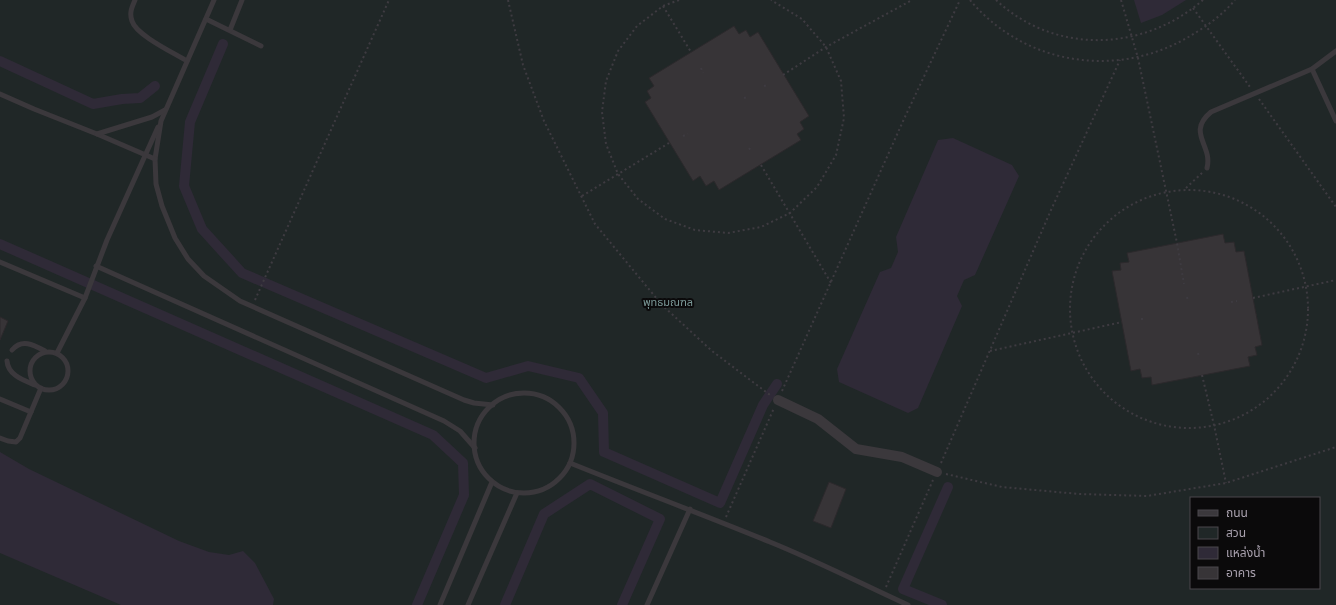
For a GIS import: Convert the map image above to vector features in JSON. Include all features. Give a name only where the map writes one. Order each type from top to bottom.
[{"type":"street","points":[[778,400],[818,419],[856,449],[902,457],[937,472]]},
{"type":"lane","points":[[135,0],[130,13],[132,23],[138,30],[148,39],[187,60]]},
{"type":"lane","points":[[57,353],[85,298],[96,266],[214,0]]},
{"type":"lane","points":[[230,30],[242,0]]},
{"type":"lane","points":[[206,18],[261,46]]},
{"type":"lane","points":[[1207,168],[1209,163],[1208,157],[1199,132],[1201,123],[1205,117],[1211,112],[1312,69],[1336,51]]},
{"type":"lane","points":[[1312,69],[1336,121]]},
{"type":"lane","points":[[0,94],[155,159]]},
{"type":"lane","points":[[97,134],[152,117],[165,110]]},
{"type":"lane","points":[[161,121],[155,159],[156,184],[162,206],[175,238],[188,259],[204,276],[240,301],[464,400],[492,405]]},
{"type":"lane","points":[[0,262],[85,298]]},
{"type":"lane","points":[[96,266],[448,424],[460,431],[475,448]]},
{"type":"lane","points":[[7,361],[8,367],[18,377],[48,390],[60,386],[65,382],[68,376],[67,362],[57,353],[45,352],[34,345],[27,343],[20,344],[12,350]]},
{"type":"lane","points":[[36,385],[30,375],[31,362],[35,357],[45,352]]},
{"type":"lane","points":[[0,438],[16,442],[20,438],[41,388]]},
{"type":"lane","points":[[520,393],[534,394],[548,399],[560,408],[568,420],[573,434],[574,449],[570,463],[561,476],[548,487],[528,493],[517,493],[504,489],[492,482],[478,461],[475,448],[475,436],[478,424],[484,414],[492,405],[505,397],[520,393]]},
{"type":"lane","points":[[0,399],[31,412]]},
{"type":"lane","points":[[570,463],[654,497],[690,509],[771,543],[908,605]]},
{"type":"lane","points":[[440,605],[492,482]]},
{"type":"lane","points":[[468,605],[517,493]]},
{"type":"lane","points":[[648,605],[690,509]]},
{"type":"path","points":[[253,306],[389,0]]},
{"type":"path","points":[[508,0],[526,72],[544,121],[596,224],[662,305],[712,351],[778,400]]},
{"type":"path","points":[[679,0],[663,6],[638,26],[618,51],[606,81],[602,112],[606,144],[618,174],[638,199],[665,219],[696,230],[728,233],[761,227],[790,213],[817,187],[836,155],[844,118],[840,81],[826,47],[802,19],[772,0]]},
{"type":"path","points":[[784,74],[826,47],[912,0]]},
{"type":"path","points":[[723,524],[904,119],[960,0]]},
{"type":"path","points":[[970,0],[988,19],[1002,30],[1033,47],[1050,53],[1085,61],[1138,58],[1168,48],[1182,42],[1206,27],[1235,0]]},
{"type":"path","points":[[996,0],[1030,24],[1063,36],[1098,40],[1132,37],[1150,32],[1166,25],[1203,0]]},
{"type":"path","points":[[1121,0],[1138,58],[1184,284]]},
{"type":"path","points":[[663,6],[691,52]]},
{"type":"path","points":[[1193,8],[1336,207]]},
{"type":"path","points":[[883,594],[1051,210],[1120,60]]},
{"type":"path","points":[[700,68],[703,72]]},
{"type":"path","points":[[764,86],[768,85]]},
{"type":"path","points":[[744,98],[748,97]]},
{"type":"path","points":[[683,136],[688,134]]},
{"type":"path","points":[[582,196],[669,143]]},
{"type":"path","points":[[761,165],[831,282]]},
{"type":"path","points":[[1186,188],[1207,168]]},
{"type":"path","points":[[1186,188],[1209,190],[1228,195],[1246,203],[1264,216],[1280,231],[1292,248],[1301,268],[1306,286],[1308,316],[1302,344],[1292,368],[1274,393],[1258,408],[1234,420],[1204,428],[1167,427],[1140,418],[1121,408],[1104,394],[1090,377],[1080,356],[1072,333],[1070,297],[1074,276],[1082,254],[1104,224],[1122,209],[1143,198],[1166,192],[1186,188]]},
{"type":"path","points":[[1253,298],[1336,280]]},
{"type":"path","points":[[1187,297],[1188,302]]},
{"type":"path","points":[[1231,302],[1237,301]]},
{"type":"path","points":[[990,351],[1122,322]]},
{"type":"path","points":[[1198,353],[1199,358]]},
{"type":"path","points":[[1202,375],[1226,483]]},
{"type":"path","points":[[937,472],[1002,487],[1079,494],[1147,496],[1226,483],[1336,447]]},
{"type":"green space","name":"พุทธมณฑล","points":[[0,0],[1336,0],[1336,605],[0,605]]},
{"type":"water","points":[[1134,0],[1186,0],[1162,15],[1141,23]]},
{"type":"water","points":[[953,138],[1012,165],[1019,176],[975,275],[964,280],[957,296],[962,306],[918,408],[908,413],[839,382],[837,369],[880,272],[891,268],[898,252],[896,237],[938,140]]},
{"type":"water","points":[[0,452],[29,469],[179,541],[209,552],[229,555],[243,551],[255,563],[274,599],[273,605],[121,605],[0,553]]},
{"type":"building","points":[[734,26],[739,34],[746,30],[750,37],[758,32],[809,116],[800,122],[804,129],[797,134],[801,140],[719,190],[714,181],[706,186],[700,176],[693,181],[645,102],[651,98],[647,91],[654,86],[649,78]]},
{"type":"building","points":[[1223,234],[1225,243],[1234,242],[1236,252],[1244,251],[1262,345],[1255,347],[1257,355],[1248,357],[1250,366],[1152,385],[1151,377],[1142,378],[1140,369],[1131,371],[1112,271],[1121,270],[1120,263],[1129,262],[1127,253]]},
{"type":"building","points":[[0,317],[8,321],[0,340]]},
{"type":"building","points":[[829,482],[846,489],[831,528],[813,521]]},
{"type":"waterway","points":[[223,44],[190,122],[184,186],[202,229],[242,273],[486,378],[528,366],[579,378],[603,413],[604,452],[720,503],[763,405],[777,384]]},
{"type":"waterway","points":[[0,61],[93,104],[122,99],[140,98],[155,86]]},
{"type":"waterway","points":[[0,244],[433,435],[463,463],[464,495],[417,605]]},
{"type":"waterway","points":[[505,605],[544,514],[590,484],[660,519],[622,605]]},
{"type":"waterway","points":[[942,605],[903,589],[948,487]]}]
